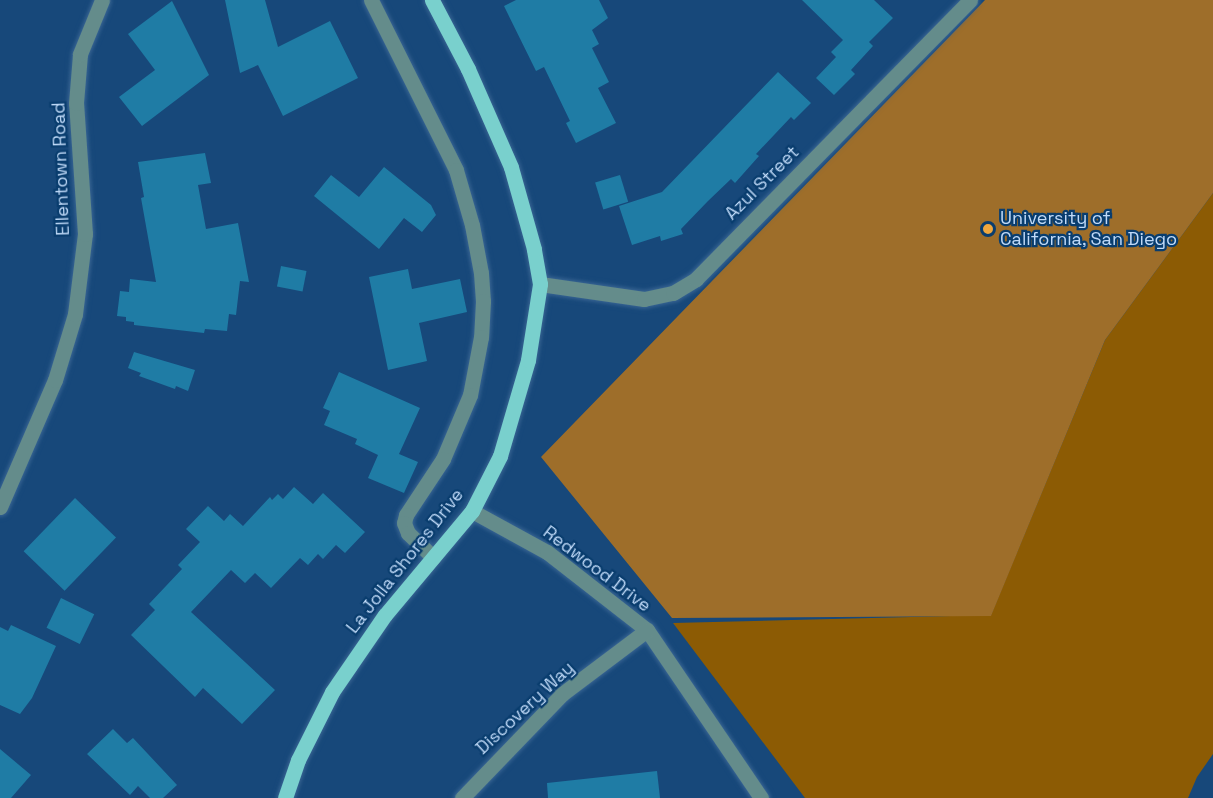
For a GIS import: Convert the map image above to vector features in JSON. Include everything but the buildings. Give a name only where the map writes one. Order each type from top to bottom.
[{"type":"main road","name":"La Jolla Shores Drive","points":[[285,798],[298,760],[332,692],[385,615],[472,511],[500,456],[528,360],[540,284],[534,249],[511,168],[468,69],[432,0]]},
{"type":"street","name":"Ellentown Road","points":[[0,507],[55,380],[75,314],[85,234],[76,103],[80,54],[102,0]]},
{"type":"street","points":[[372,0],[456,170],[472,225],[480,273],[483,301],[481,337],[470,395],[443,459],[405,515],[404,523],[408,533],[433,557]]},
{"type":"street","name":"Azul Street","points":[[540,284],[644,299],[673,293],[688,284],[962,2]]},
{"type":"street","name":"Redwood Drive","points":[[472,511],[547,552],[647,630],[761,798]]},
{"type":"street","name":"Discovery Way","points":[[462,798],[562,694],[647,630]]},
{"type":"shaded area","points":[[985,0],[1213,0],[1213,193],[1105,340],[991,616],[672,618],[541,457]]},
{"type":"shaded area","points":[[1213,193],[1213,754],[1197,777],[1188,798],[805,798],[673,623],[991,615],[1105,340]]},
{"type":"place","name":"University of California, San Diego","points":[[988,229]]}]
